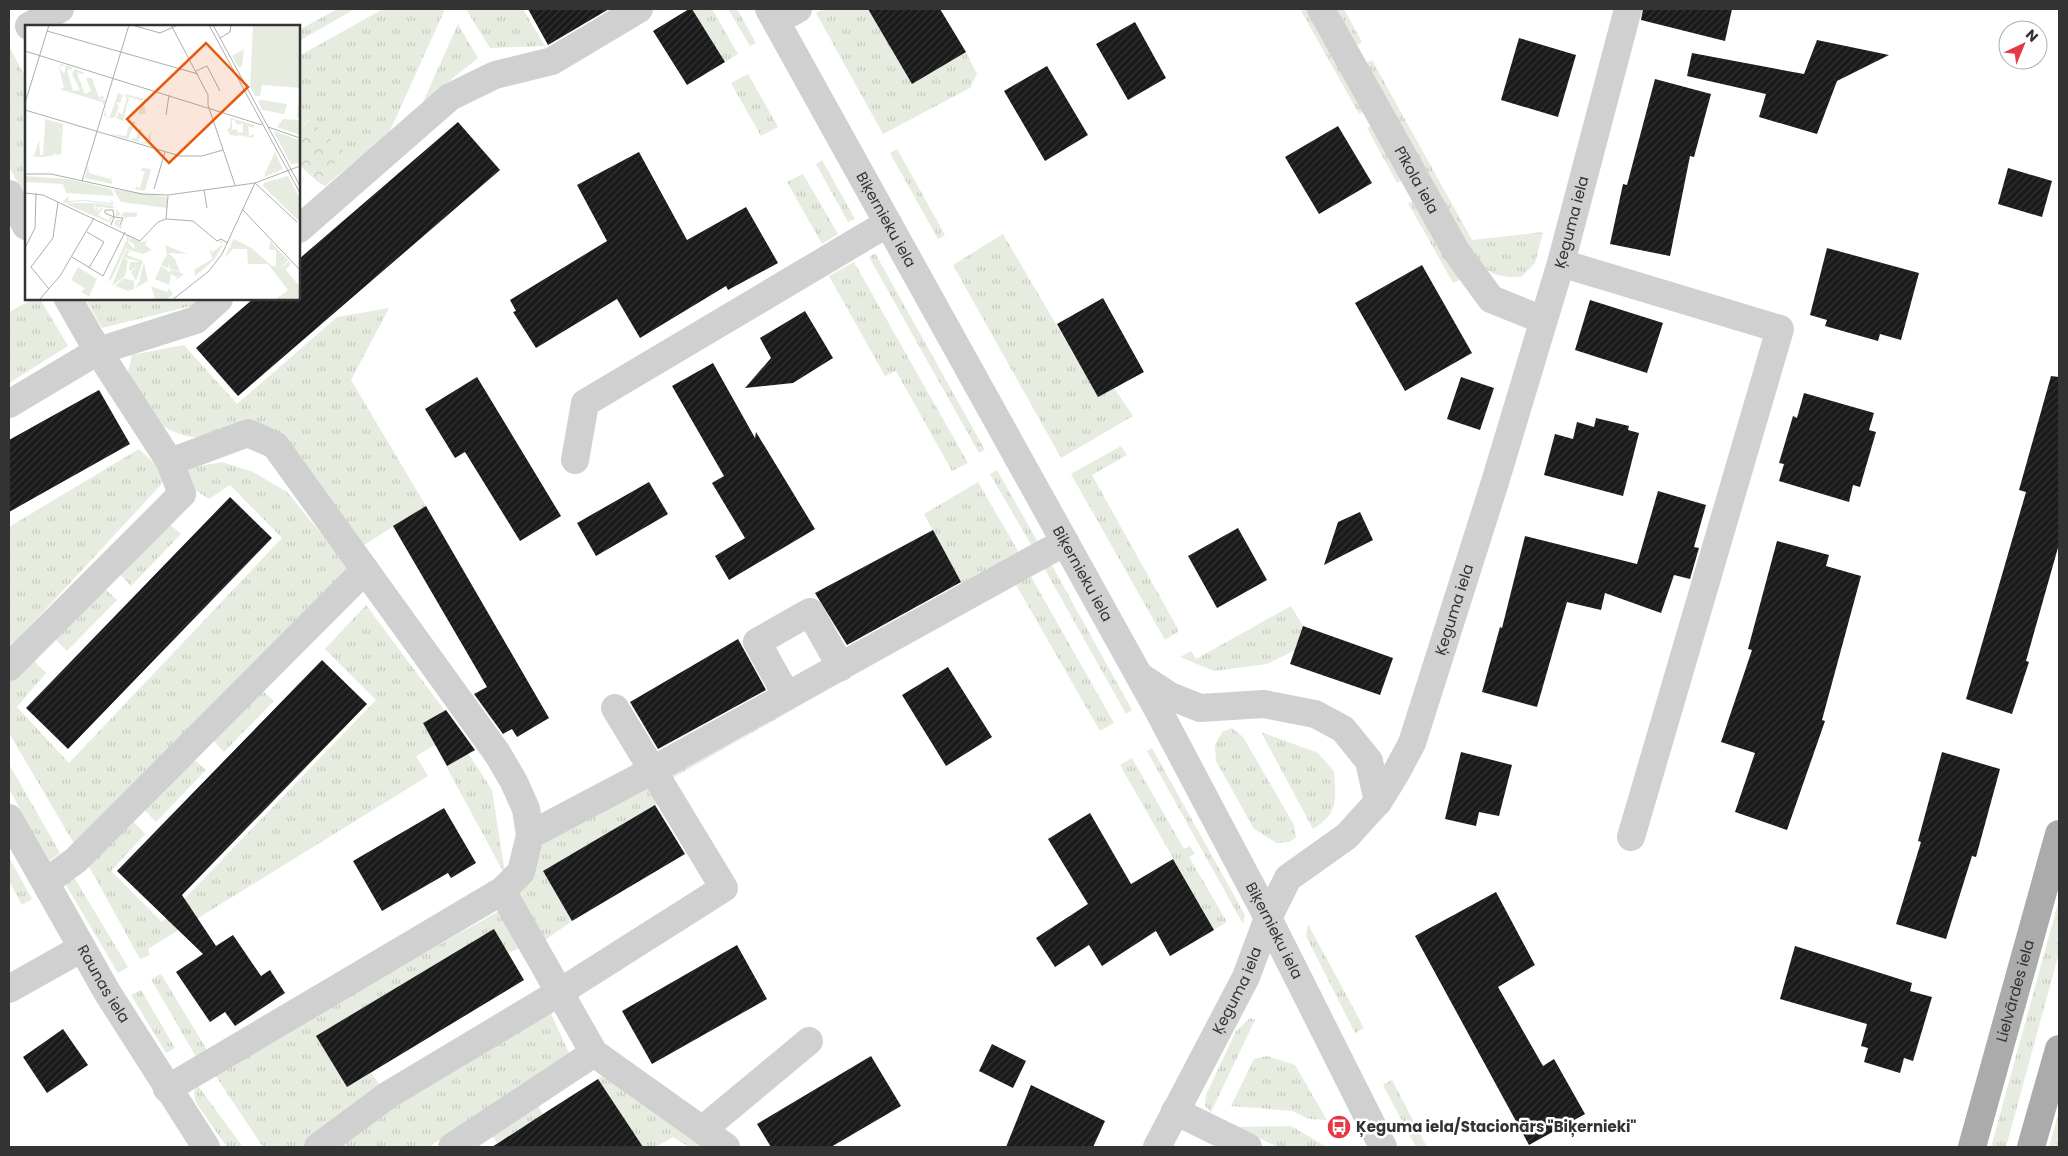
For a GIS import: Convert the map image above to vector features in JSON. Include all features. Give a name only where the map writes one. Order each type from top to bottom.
[{"type":"main road","name":"Lielvārdes iela","points":[[1972,1147],[2059,834]]},
{"type":"main road","points":[[2031,1147],[2059,1049]]},
{"type":"street","points":[[32,25],[60,9]]},
{"type":"street","name":"Pīkola iela","points":[[1321,9],[1456,251],[1491,299],[1543,320]]},
{"type":"street","name":"Ķeguma iela","points":[[1157,1147],[1246,977],[1268,918],[1288,878],[1347,836],[1378,802],[1396,773],[1417,730],[1560,263],[1628,9]]},
{"type":"street","points":[[300,228],[450,97],[496,75],[552,61],[629,11]]},
{"type":"street","name":"Biķernieku iela","points":[[781,13],[888,223],[1065,542],[1268,918],[1383,1147]]},
{"type":"street","points":[[9,38],[25,29]]},
{"type":"street","points":[[575,460],[585,403],[888,223]]},
{"type":"street","points":[[1560,263],[1780,329],[1631,837]]},
{"type":"street","points":[[9,667],[182,494],[170,462],[98,350],[69,300]]},
{"type":"street","points":[[9,404],[98,350],[196,320],[218,300]]},
{"type":"street","points":[[167,1089],[502,891],[521,872],[530,835],[526,810],[497,752],[275,445],[248,433],[170,462]]},
{"type":"street","points":[[530,835],[653,770],[1065,542]]},
{"type":"street","points":[[46,882],[76,860],[365,570]]},
{"type":"street","points":[[787,696],[756,642],[810,612],[841,666]]},
{"type":"street","points":[[1137,675],[1170,696],[1200,708],[1264,704],[1315,714],[1344,729],[1369,761],[1378,802]]},
{"type":"street","points":[[318,1147],[388,1095],[560,992],[724,888],[615,708]]},
{"type":"street","name":"Raunas iela","points":[[9,818],[82,948],[167,1089],[206,1147]]},
{"type":"street","points":[[502,891],[594,1053],[726,1147]]},
{"type":"street","points":[[9,989],[82,948]]},
{"type":"street","points":[[702,1130],[809,1041]]},
{"type":"street","points":[[452,1147],[594,1053]]},
{"type":"street","points":[[1175,1111],[1248,1147]]},
{"type":"green space","points":[[337,9],[355,9],[300,40],[300,29]]},
{"type":"green space","points":[[383,9],[445,9],[389,133],[325,186],[318,182],[345,152],[308,120],[300,130],[300,55]]},
{"type":"green space","points":[[466,9],[523,9],[545,46],[490,48]]},
{"type":"green space","points":[[692,9],[712,9],[738,54],[725,62]]},
{"type":"green space","points":[[728,9],[737,9],[756,43],[750,46]]},
{"type":"green space","points":[[823,9],[868,9],[912,84],[966,52],[977,74],[970,88],[883,134],[816,13]]},
{"type":"green space","points":[[1300,9],[1307,9],[1363,112],[1359,114]]},
{"type":"green space","points":[[1337,9],[1344,9],[1362,42],[1357,45]]},
{"type":"green space","points":[[458,24],[478,58],[423,102]]},
{"type":"green space","points":[[10,48],[25,76],[25,191],[23,192],[9,167]]},
{"type":"green space","points":[[1372,60],[1472,240],[1543,232],[1535,263],[1521,277],[1496,274],[1484,268],[1466,250],[1364,64]]},
{"type":"green space","points":[[748,74],[778,127],[761,136],[731,83]]},
{"type":"green space","points":[[309,120],[345,152],[318,182],[300,166],[300,130]]},
{"type":"green space","points":[[1372,125],[1402,180],[1397,183],[1367,128]]},
{"type":"green space","points":[[897,149],[945,235],[938,239],[890,153]]},
{"type":"green space","points":[[822,160],[855,219],[848,222],[816,164]]},
{"type":"green space","points":[[803,174],[838,234],[822,244],[787,182]]},
{"type":"green space","points":[[1415,200],[1461,279],[1453,283],[1408,203]]},
{"type":"green space","points":[[1003,234],[1098,396],[1114,388],[1133,416],[1061,458],[953,265]]},
{"type":"green space","points":[[875,253],[985,450],[979,453],[869,257]]},
{"type":"green space","points":[[854,262],[968,463],[952,471],[896,371],[885,376],[829,276]]},
{"type":"green space","points":[[31,300],[41,300],[68,346],[9,383],[9,312]]},
{"type":"green space","points":[[86,300],[199,300],[191,306],[102,328]]},
{"type":"green space","points":[[389,308],[351,380],[426,506],[359,548],[286,443],[237,442],[182,435],[159,422],[128,372],[132,355],[184,345],[237,404],[337,317]]},
{"type":"green space","points":[[1121,446],[1127,455],[1092,475],[1179,631],[1165,640],[1071,474]]},
{"type":"green space","points":[[139,449],[168,477],[9,649],[9,527]]},
{"type":"green space","points":[[222,462],[253,472],[287,492],[351,570],[76,847],[9,733],[9,679],[30,657],[46,673],[17,707],[69,763],[282,538],[230,485],[209,499],[192,488],[188,468]]},
{"type":"green space","points":[[997,470],[1039,544],[1033,548],[990,474]]},
{"type":"green space","points":[[978,482],[1022,558],[965,590],[924,514]]},
{"type":"green space","points":[[166,521],[181,534],[131,586],[116,570]]},
{"type":"green space","points":[[1050,562],[1132,710],[1126,714],[1043,566]]},
{"type":"green space","points":[[1029,573],[1114,723],[1100,731],[1015,583],[671,779],[669,775]]},
{"type":"green space","points":[[102,586],[117,600],[67,651],[52,636]]},
{"type":"green space","points":[[366,605],[445,711],[423,723],[435,745],[416,756],[428,776],[148,949],[150,955],[140,959],[86,861],[129,817],[145,834],[111,871],[162,922],[376,700],[325,649]]},
{"type":"green space","points":[[1291,606],[1303,626],[1295,650],[1267,664],[1214,671],[1180,657],[1191,651],[1196,659]]},
{"type":"green space","points":[[259,687],[274,701],[224,752],[209,736]]},
{"type":"green space","points":[[1232,728],[1243,737],[1294,825],[1296,837],[1290,842],[1277,843],[1254,829],[1216,761],[1215,745],[1222,732]]},
{"type":"green space","points":[[1261,732],[1318,753],[1334,771],[1335,797],[1332,811],[1328,817],[1313,829]]},
{"type":"green space","points":[[1152,748],[1245,915],[1243,924],[1147,751]]},
{"type":"green space","points":[[468,753],[492,790],[505,873],[502,881],[199,1062],[151,979],[161,974],[207,1050],[504,873],[446,766]]},
{"type":"green space","points":[[191,757],[206,770],[156,822],[141,806]]},
{"type":"green space","points":[[1132,758],[1184,849],[1190,846],[1195,854],[1189,857],[1227,922],[1214,930],[1120,765]]},
{"type":"green space","points":[[9,764],[60,853],[49,861],[9,789]]},
{"type":"green space","points":[[648,784],[660,802],[543,871],[572,921],[544,941],[514,891],[537,851],[547,840]]},
{"type":"green space","points":[[9,857],[32,899],[22,905],[9,881]]},
{"type":"green space","points":[[72,874],[128,967],[118,973],[63,880]]},
{"type":"green space","points":[[2059,900],[2059,953],[2006,1147],[1991,1147]]},
{"type":"green space","points":[[499,911],[522,947],[508,953],[347,1087],[371,1073],[385,1091],[301,1147],[263,1147],[213,1072]]},
{"type":"green space","points":[[1308,924],[1364,1028],[1355,1033],[1306,936]]},
{"type":"green space","points":[[141,990],[175,1048],[166,1053],[131,995]]},
{"type":"green space","points":[[548,1007],[569,1053],[429,1147],[333,1147]]},
{"type":"green space","points":[[1250,1018],[1255,1020],[1211,1112],[1205,1106],[1206,1095],[1236,1031]]},
{"type":"green space","points":[[1267,1056],[1295,1065],[1327,1120],[1309,1119],[1292,1111],[1231,1106],[1254,1059]]},
{"type":"green space","points":[[608,1072],[710,1147],[689,1147],[673,1137],[656,1147],[623,1147],[637,1138],[598,1079]]},
{"type":"green space","points":[[1392,1080],[1427,1147],[1416,1147],[1383,1085]]},
{"type":"green space","points":[[198,1086],[243,1147],[227,1147],[196,1103],[194,1092]]},
{"type":"green space","points":[[536,1103],[543,1114],[497,1143],[490,1132]]},
{"type":"green space","points":[[2059,1112],[2059,1147],[2049,1147]]},
{"type":"green space","points":[[1291,1126],[1327,1147],[1278,1147],[1236,1127]]},
{"type":"building","points":[[528,9],[609,9],[548,45]]},
{"type":"building","points":[[692,9],[725,62],[687,85],[653,31]]},
{"type":"building","points":[[868,9],[940,9],[966,52],[912,84]]},
{"type":"building","points":[[1643,9],[1732,9],[1725,41],[1641,20]]},
{"type":"building","points":[[1135,22],[1166,78],[1128,100],[1096,44]]},
{"type":"building","points":[[1519,38],[1576,55],[1558,117],[1501,100]]},
{"type":"building","points":[[1817,40],[1889,55],[1837,81],[1817,134],[1759,117],[1766,94],[1687,76],[1692,53],[1804,74]]},
{"type":"building","points":[[1047,66],[1088,135],[1045,161],[1004,91]]},
{"type":"building","points":[[1655,79],[1711,94],[1694,157],[1690,156],[1670,256],[1610,244],[1623,184],[1627,185]]},
{"type":"building","points":[[458,122],[500,170],[238,396],[196,348],[252,300],[300,300],[300,258]]},
{"type":"building","points":[[1338,126],[1372,183],[1319,214],[1285,157]]},
{"type":"building","points":[[639,152],[687,240],[746,207],[778,263],[728,290],[726,286],[640,338],[617,299],[536,348],[513,312],[516,311],[510,300],[607,241],[577,185]]},
{"type":"building","points":[[2008,168],[2052,181],[2042,217],[1998,204]]},
{"type":"building","points":[[1827,248],[1919,273],[1901,340],[1880,334],[1878,341],[1825,326],[1827,320],[1810,315]]},
{"type":"building","points":[[1422,265],[1472,353],[1405,391],[1355,303]]},
{"type":"building","points":[[1103,298],[1144,372],[1098,397],[1057,324]]},
{"type":"building","points":[[1590,300],[1663,323],[1647,373],[1575,350]]},
{"type":"building","points":[[805,311],[833,358],[793,383],[745,388],[771,358],[760,338]]},
{"type":"building","points":[[713,363],[755,438],[756,432],[815,529],[729,580],[715,556],[745,538],[712,483],[724,476],[672,386]]},
{"type":"building","points":[[2051,376],[2059,377],[2059,544],[2026,661],[2029,662],[2012,714],[1966,699],[2026,492],[2019,490]]},
{"type":"building","points":[[477,377],[561,516],[520,541],[465,452],[455,458],[425,409]]},
{"type":"building","points":[[1461,377],[1494,388],[1480,430],[1447,419]]},
{"type":"building","points":[[99,390],[130,444],[9,512],[9,440]]},
{"type":"building","points":[[1804,393],[1874,413],[1869,430],[1876,432],[1860,487],[1853,485],[1849,502],[1779,481],[1784,464],[1779,463],[1793,416],[1797,418]]},
{"type":"building","points":[[1596,418],[1629,426],[1628,430],[1639,433],[1623,496],[1544,475],[1555,434],[1573,439],[1577,422],[1594,427]]},
{"type":"building","points":[[649,482],[668,514],[596,556],[577,523]]},
{"type":"building","points":[[1658,491],[1706,505],[1694,547],[1699,548],[1690,579],[1674,575],[1661,613],[1605,593],[1601,610],[1567,602],[1537,707],[1482,692],[1500,627],[1502,628],[1525,536],[1637,564]]},
{"type":"building","points":[[230,497],[272,538],[68,749],[26,708]]},
{"type":"building","points":[[426,506],[549,718],[517,737],[512,729],[503,734],[474,694],[487,687],[393,526]]},
{"type":"building","points":[[1360,512],[1373,540],[1324,565],[1338,522]]},
{"type":"building","points":[[1238,528],[1267,580],[1217,608],[1188,556]]},
{"type":"building","points":[[933,530],[961,582],[847,645],[815,593]]},
{"type":"building","points":[[1777,541],[1829,555],[1826,566],[1861,576],[1822,720],[1825,721],[1787,830],[1735,812],[1755,753],[1721,742],[1752,650],[1748,649]]},
{"type":"building","points":[[1303,626],[1393,658],[1380,695],[1290,664]]},
{"type":"building","points":[[738,639],[766,690],[658,749],[630,702]]},
{"type":"building","points":[[322,660],[367,704],[182,895],[216,946],[233,935],[261,976],[270,970],[285,993],[235,1026],[225,1012],[210,1022],[176,972],[203,954],[117,871]]},
{"type":"building","points":[[948,667],[992,737],[946,766],[902,695]]},
{"type":"building","points":[[446,710],[475,750],[447,766],[423,723]]},
{"type":"building","points":[[1461,752],[1512,765],[1499,816],[1479,812],[1476,826],[1445,819]]},
{"type":"building","points":[[1942,752],[2000,769],[1976,857],[1972,856],[1946,939],[1896,924],[1921,842],[1918,841]]},
{"type":"building","points":[[655,805],[685,854],[572,921],[543,871]]},
{"type":"building","points":[[444,808],[476,863],[451,878],[448,873],[382,911],[353,861]]},
{"type":"building","points":[[1090,813],[1131,884],[1173,859],[1214,930],[1170,956],[1156,931],[1102,966],[1089,945],[1055,967],[1036,938],[1088,904],[1048,839]]},
{"type":"building","points":[[1496,892],[1535,965],[1498,987],[1543,1066],[1554,1059],[1585,1114],[1529,1145],[1415,936]]},
{"type":"building","points":[[494,929],[524,980],[347,1087],[316,1036]]},
{"type":"building","points":[[737,945],[767,999],[652,1064],[622,1011]]},
{"type":"building","points":[[1795,946],[1912,983],[1910,991],[1932,997],[1913,1061],[1904,1058],[1900,1073],[1864,1062],[1868,1048],[1861,1046],[1867,1024],[1780,999]]},
{"type":"building","points":[[63,1029],[88,1065],[47,1093],[23,1057]]},
{"type":"building","points":[[992,1044],[1026,1061],[1013,1088],[979,1071]]},
{"type":"building","points":[[871,1056],[901,1106],[831,1147],[771,1147],[757,1124]]},
{"type":"building","points":[[598,1079],[643,1147],[492,1147],[543,1114]]},
{"type":"building","points":[[1031,1085],[1105,1121],[1093,1147],[1006,1147]]},
{"type":"place","name":"Ķeguma iela/Stacionārs \"Biķernieki\"","points":[[1339,1127]]}]
